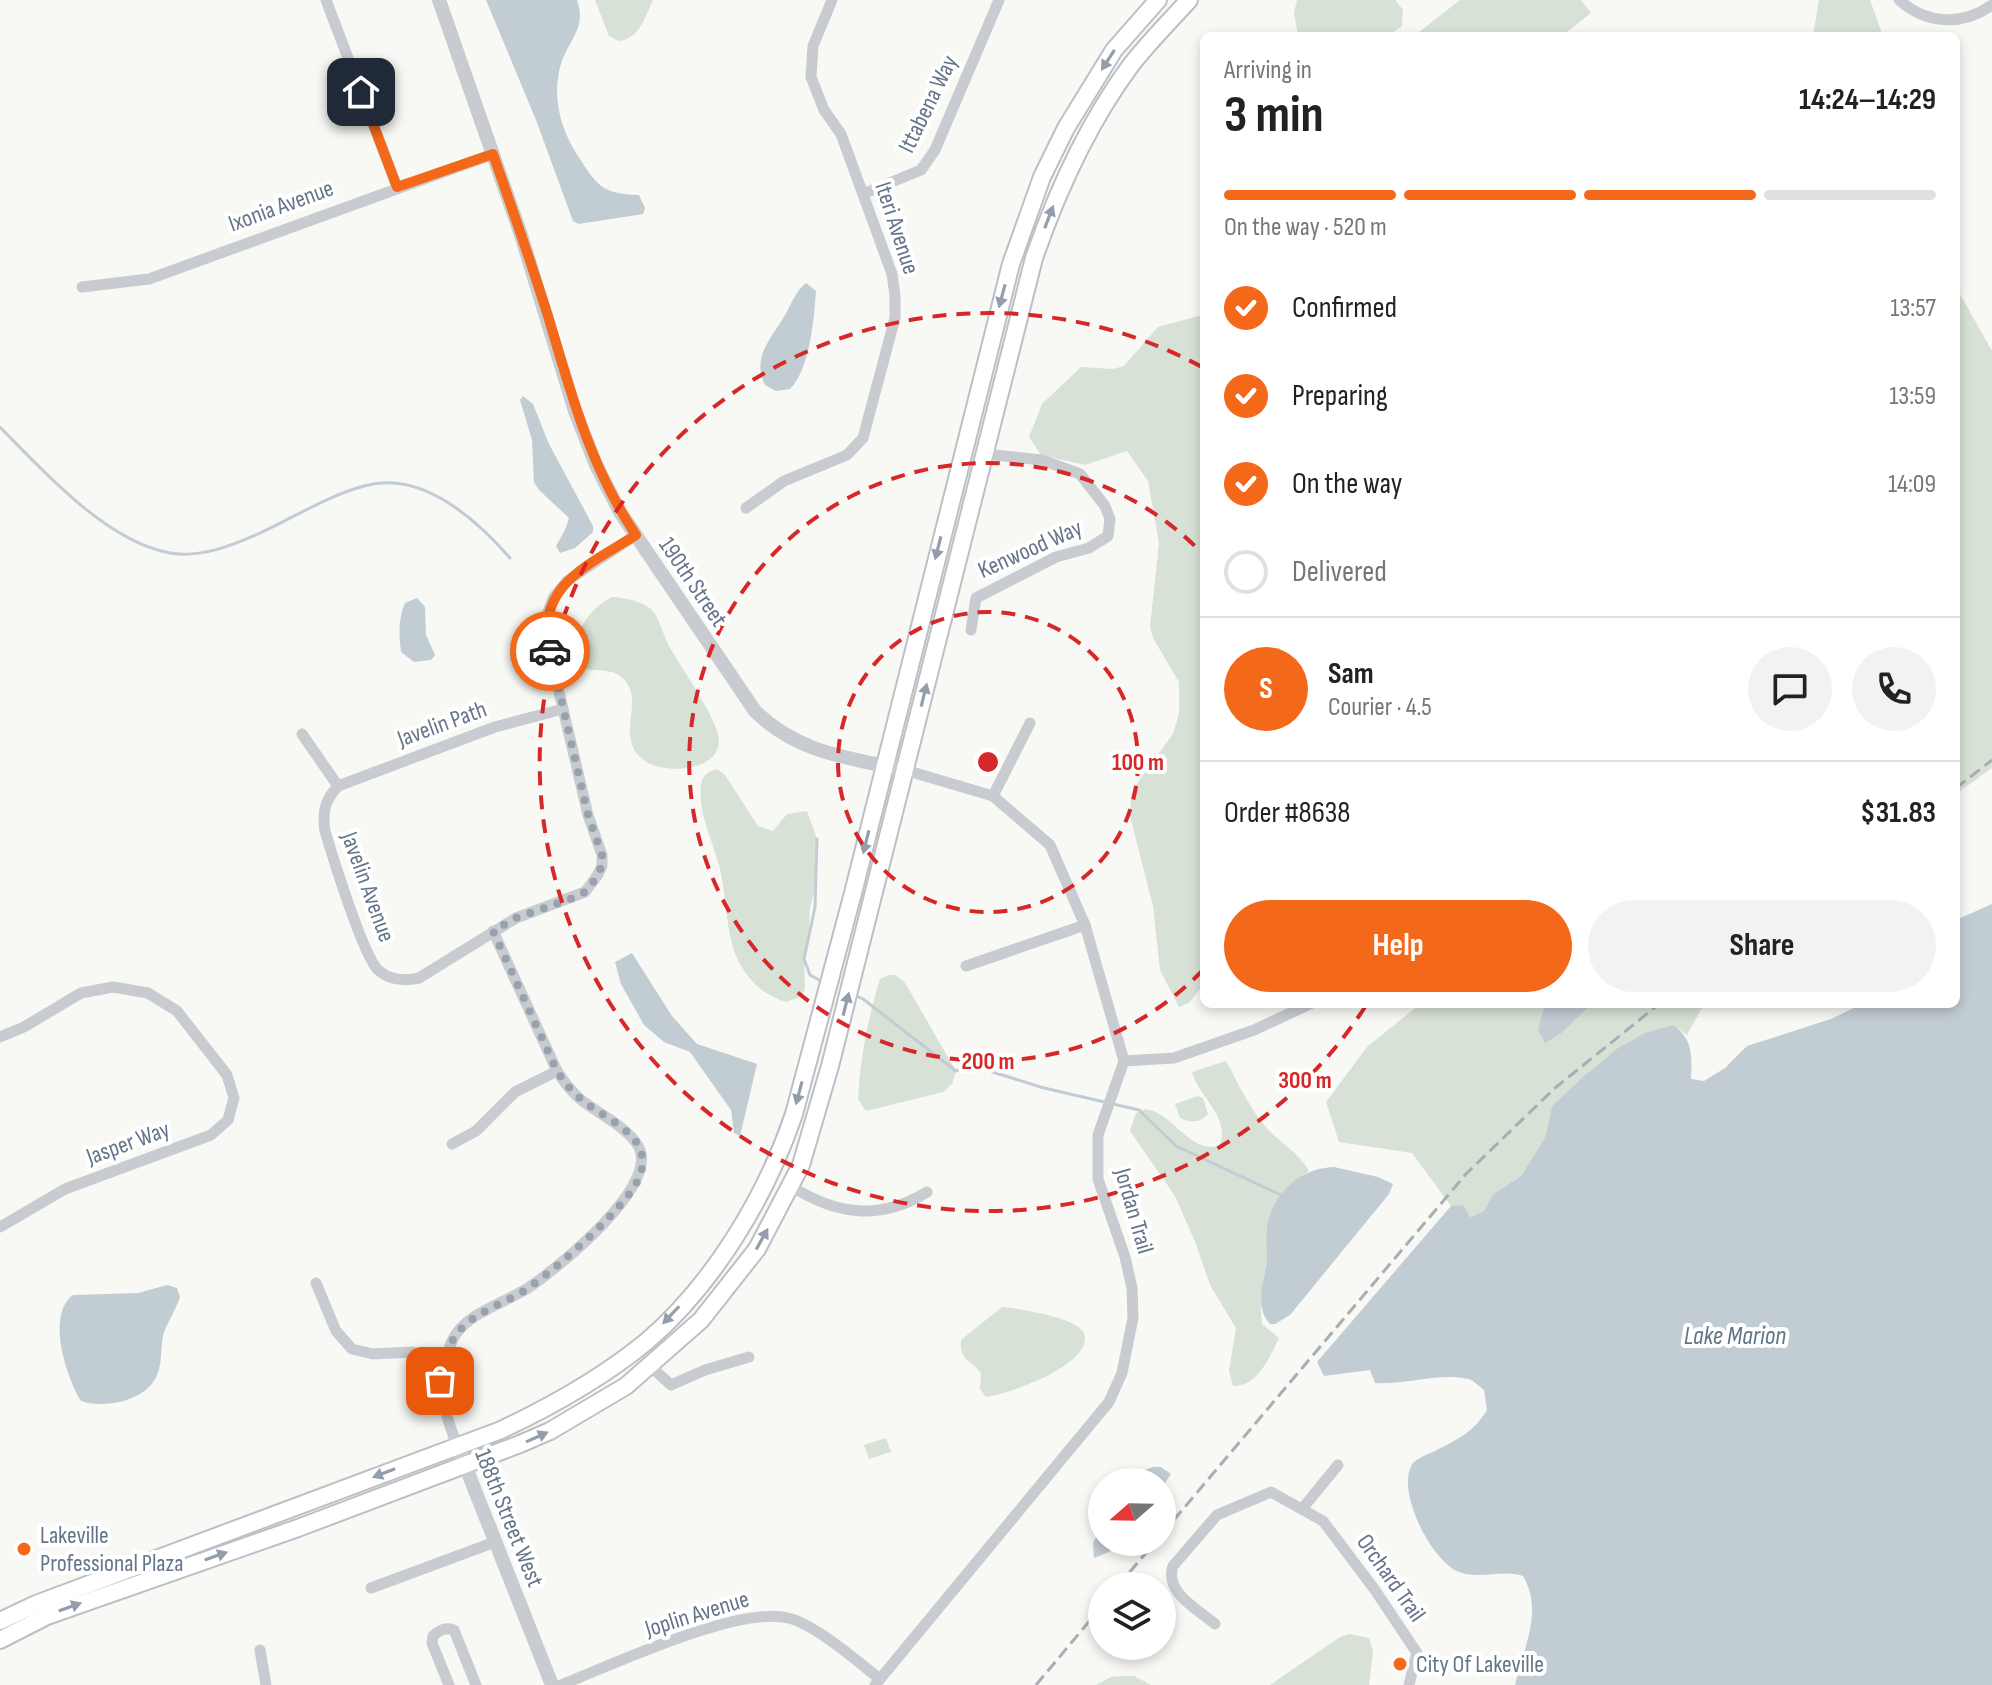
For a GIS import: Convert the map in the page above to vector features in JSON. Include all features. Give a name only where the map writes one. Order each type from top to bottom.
[{"type":"main road","points":[[0,1640],[47,1616],[284,1533],[461,1455],[605,1372],[647,1341],[707,1276],[755,1206],[783,1147],[794,1114],[853,893],[997,315],[1028,212],[1066,129],[1085,96],[1114,50],[1158,0]]},
{"type":"main road","points":[[0,1621],[36,1604],[461,1455],[550,1431],[626,1386],[650,1366],[701,1320],[757,1249],[801,1165],[830,1066],[1034,258],[1048,217],[1095,121],[1132,65],[1189,0]]},
{"type":"street","points":[[326,0],[397,187]]},
{"type":"street","name":"190th Street","points":[[439,0],[547,315],[580,426],[608,491],[755,711],[769,725],[807,747],[905,770]]},
{"type":"street","name":"Iteri Avenue","points":[[746,508],[784,481],[847,455],[863,438],[895,318],[892,274],[841,134],[824,110],[811,77],[813,46],[832,0]]},
{"type":"street","name":"Ittabena Way","points":[[863,194],[921,170],[935,150],[999,0]]},
{"type":"street","points":[[1899,0],[1931,19],[1954,21],[1979,14],[1992,5]]},
{"type":"street","name":"Ixonia Avenue","points":[[82,287],[149,279],[493,154]]},
{"type":"street","name":"Kenwood Way","points":[[971,630],[976,598],[1056,557],[1089,548],[1108,536],[1110,519],[1105,506],[1080,474],[1042,460],[985,454]]},
{"type":"street","points":[[493,931],[516,918],[585,892],[602,866],[602,855],[588,815],[563,709],[547,634],[547,615],[553,598],[575,575],[636,535]]},
{"type":"street","name":"Javelin Path","points":[[338,786],[495,727],[563,709]]},
{"type":"street","points":[[993,796],[1030,723]]},
{"type":"street","points":[[302,734],[338,786]]},
{"type":"street","points":[[905,770],[993,796],[1050,845],[1085,925],[1124,1061],[1174,1058],[1254,1030],[1301,1008]]},
{"type":"street","name":"Javelin Avenue","points":[[338,786],[325,804],[325,831],[376,968],[386,976],[402,980],[419,978],[493,931]]},
{"type":"street","points":[[966,966],[1085,925]]},
{"type":"street","name":"188th Street West","points":[[493,931],[557,1071],[568,1088],[634,1139],[642,1160],[640,1176],[634,1188],[572,1254],[530,1287],[469,1321],[453,1340],[440,1381],[441,1395],[461,1455],[552,1685]]},
{"type":"street","name":"Jasper Way","points":[[0,1037],[24,1027],[81,993],[113,987],[148,993],[177,1011],[227,1075],[234,1098],[228,1120],[211,1135],[65,1189],[0,1227]]},
{"type":"street","name":"Jordan Trail","points":[[878,1682],[1091,1427],[1109,1402],[1122,1373],[1133,1318],[1132,1288],[1125,1257],[1098,1179],[1098,1135],[1124,1061]]},
{"type":"street","points":[[452,1144],[476,1131],[515,1092],[557,1071]]},
{"type":"street","points":[[791,1186],[829,1206],[861,1212],[889,1210],[927,1192]]},
{"type":"street","points":[[316,1283],[336,1331],[352,1349],[373,1354],[412,1352],[445,1362]]},
{"type":"street","points":[[650,1366],[671,1385],[749,1357]]},
{"type":"street","points":[[1302,1509],[1338,1465]]},
{"type":"street","name":"Orchard Trail","points":[[1215,1624],[1173,1589],[1169,1576],[1173,1566],[1217,1515],[1271,1492],[1323,1521],[1375,1590],[1417,1653],[1409,1685]]},
{"type":"street","points":[[371,1588],[495,1542]]},
{"type":"street","name":"Joplin Avenue","points":[[561,1685],[730,1621],[763,1615],[791,1618],[839,1646],[878,1682]]},
{"type":"street","points":[[449,1685],[432,1643],[433,1636],[448,1628],[454,1630],[474,1685]]},
{"type":"street","points":[[260,1650],[266,1685]]},
{"type":"shaded area","points":[[595,0],[653,0],[636,32],[618,41],[609,36]]},
{"type":"shaded area","points":[[1297,0],[1395,0],[1403,10],[1402,26],[1394,32],[1297,32],[1294,13]]},
{"type":"shaded area","points":[[1460,0],[1581,0],[1591,13],[1567,32],[1419,32]]},
{"type":"shaded area","points":[[1819,0],[1870,0],[1882,32],[1814,32]]},
{"type":"shaded area","points":[[1960,294],[1992,351],[1992,768],[1960,791]]},
{"type":"shaded area","points":[[1200,316],[1200,989],[1189,1003],[1179,1007],[1160,970],[1153,906],[1130,816],[1131,795],[1173,734],[1179,714],[1179,682],[1153,638],[1150,627],[1159,543],[1148,481],[1127,451],[1085,465],[1041,455],[1029,437],[1042,404],[1081,367],[1113,369],[1124,366],[1158,327]]},
{"type":"shaded area","points":[[612,597],[644,605],[657,617],[668,644],[706,706],[717,731],[717,750],[705,763],[675,769],[645,761],[632,745],[632,696],[626,682],[615,673],[584,668],[575,662],[583,624],[595,609]]},
{"type":"shaded area","points":[[717,769],[725,775],[758,826],[773,831],[787,814],[807,811],[817,839],[816,885],[804,959],[805,988],[802,996],[786,1002],[754,983],[735,954],[719,863],[702,807],[703,779]]},
{"type":"shaded area","points":[[896,975],[905,983],[956,1071],[952,1084],[943,1092],[866,1111],[858,1099],[865,1039],[880,979]]},
{"type":"shaded area","points":[[1415,1008],[1702,1008],[1687,1035],[1674,1025],[1552,1106],[1545,1139],[1521,1176],[1493,1194],[1484,1211],[1470,1217],[1464,1205],[1451,1206],[1412,1153],[1339,1142],[1326,1102],[1367,1047]]},
{"type":"shaded area","points":[[1226,1061],[1259,1119],[1309,1171],[1285,1191],[1273,1209],[1271,1219],[1261,1311],[1262,1324],[1279,1338],[1256,1376],[1249,1382],[1233,1386],[1229,1371],[1236,1328],[1210,1285],[1175,1196],[1130,1131],[1136,1113],[1146,1109],[1156,1112],[1199,1144],[1219,1146],[1222,1136],[1218,1117],[1192,1072]]},
{"type":"shaded area","points":[[1198,1096],[1203,1098],[1208,1114],[1195,1121],[1180,1118],[1175,1104]]},
{"type":"shaded area","points":[[1002,1307],[1071,1323],[1084,1333],[1084,1345],[1077,1356],[1048,1376],[986,1397],[980,1389],[981,1373],[964,1356],[961,1340]]},
{"type":"shaded area","points":[[886,1438],[891,1452],[869,1459],[864,1445]]},
{"type":"shaded area","points":[[1349,1634],[1369,1638],[1373,1652],[1369,1685],[1270,1685],[1340,1637]]},
{"type":"shaded area","points":[[1134,1676],[1151,1685],[1096,1685],[1111,1677]]},
{"type":"water","points":[[486,0],[577,0],[580,18],[558,77],[558,102],[563,126],[592,177],[610,191],[639,195],[645,208],[643,214],[579,224],[573,221],[536,120]]},
{"type":"water","points":[[806,283],[816,291],[806,357],[790,389],[776,391],[765,385],[761,375],[762,357],[796,294]]},
{"type":"water","points":[[523,396],[533,404],[549,444],[593,526],[593,532],[575,548],[560,553],[556,546],[569,518],[534,482],[532,440],[520,400]]},
{"type":"water","points":[[417,598],[425,607],[426,635],[435,655],[431,660],[414,662],[401,652],[400,627],[405,603]]},
{"type":"water","name":"Lake Marion","points":[[1992,904],[1992,1685],[1515,1685],[1532,1616],[1529,1589],[1523,1576],[1508,1573],[1470,1575],[1451,1567],[1439,1557],[1429,1542],[1409,1490],[1408,1475],[1413,1463],[1464,1435],[1482,1418],[1487,1410],[1484,1390],[1470,1380],[1457,1377],[1375,1383],[1370,1370],[1324,1376],[1317,1362],[1451,1206],[1464,1205],[1470,1217],[1484,1211],[1493,1194],[1521,1176],[1545,1138],[1552,1106],[1618,1048],[1645,1033],[1674,1025],[1688,1043],[1691,1079],[1704,1081],[1725,1068],[1747,1046],[1831,1019],[1854,1008],[1960,1008],[1960,918]]},
{"type":"water","points":[[632,953],[672,1016],[697,1044],[757,1064],[740,1136],[734,1133],[731,1110],[690,1052],[664,1042],[644,1025],[621,984],[615,962]]},
{"type":"water","points":[[1544,1008],[1588,1008],[1560,1034],[1545,1043],[1538,1030]]},
{"type":"water","points":[[1334,1167],[1378,1177],[1393,1184],[1389,1194],[1290,1315],[1270,1324],[1265,1318],[1261,1296],[1267,1260],[1267,1227],[1272,1210],[1284,1191],[1301,1176]]},
{"type":"water","points":[[167,1285],[177,1288],[180,1297],[164,1332],[159,1370],[152,1384],[124,1401],[101,1404],[81,1401],[61,1346],[61,1316],[65,1304],[73,1295],[138,1293]]},
{"type":"waterway","points":[[0,427],[56,483],[100,520],[146,546],[170,553],[193,554],[226,547],[337,495],[385,483],[406,485],[445,501],[463,513],[510,558]]},
{"type":"waterway","points":[[817,839],[815,907],[804,959],[810,975],[821,981]]},
{"type":"waterway","points":[[854,995],[956,1071],[970,1065],[1044,1088],[1139,1110],[1176,1146],[1281,1195]]},
{"type":"railway","points":[[1960,785],[1992,760]]},
{"type":"railway","points":[[1176,1517],[1466,1174],[1555,1088],[1654,1008]]},
{"type":"railway","points":[[1130,1572],[1143,1556]]},
{"type":"railway","points":[[1036,1685],[1088,1623]]},
{"type":"way so far","points":[[440,1381],[445,1359],[462,1328],[476,1316],[530,1287],[572,1254],[634,1188],[642,1167],[640,1150],[634,1139],[568,1088],[557,1071],[493,931],[516,918],[585,892],[602,866],[602,855],[588,815],[550,651]]},
{"type":"place","name":"Lakeville Professional Plaza","points":[[24,1549]]},
{"type":"place","name":"City Of Lakeville","points":[[1400,1664]]},
{"type":"route","points":[[361,92],[397,187],[493,154],[580,426],[603,481],[636,535],[567,581],[553,598],[547,615],[550,651]]}]
